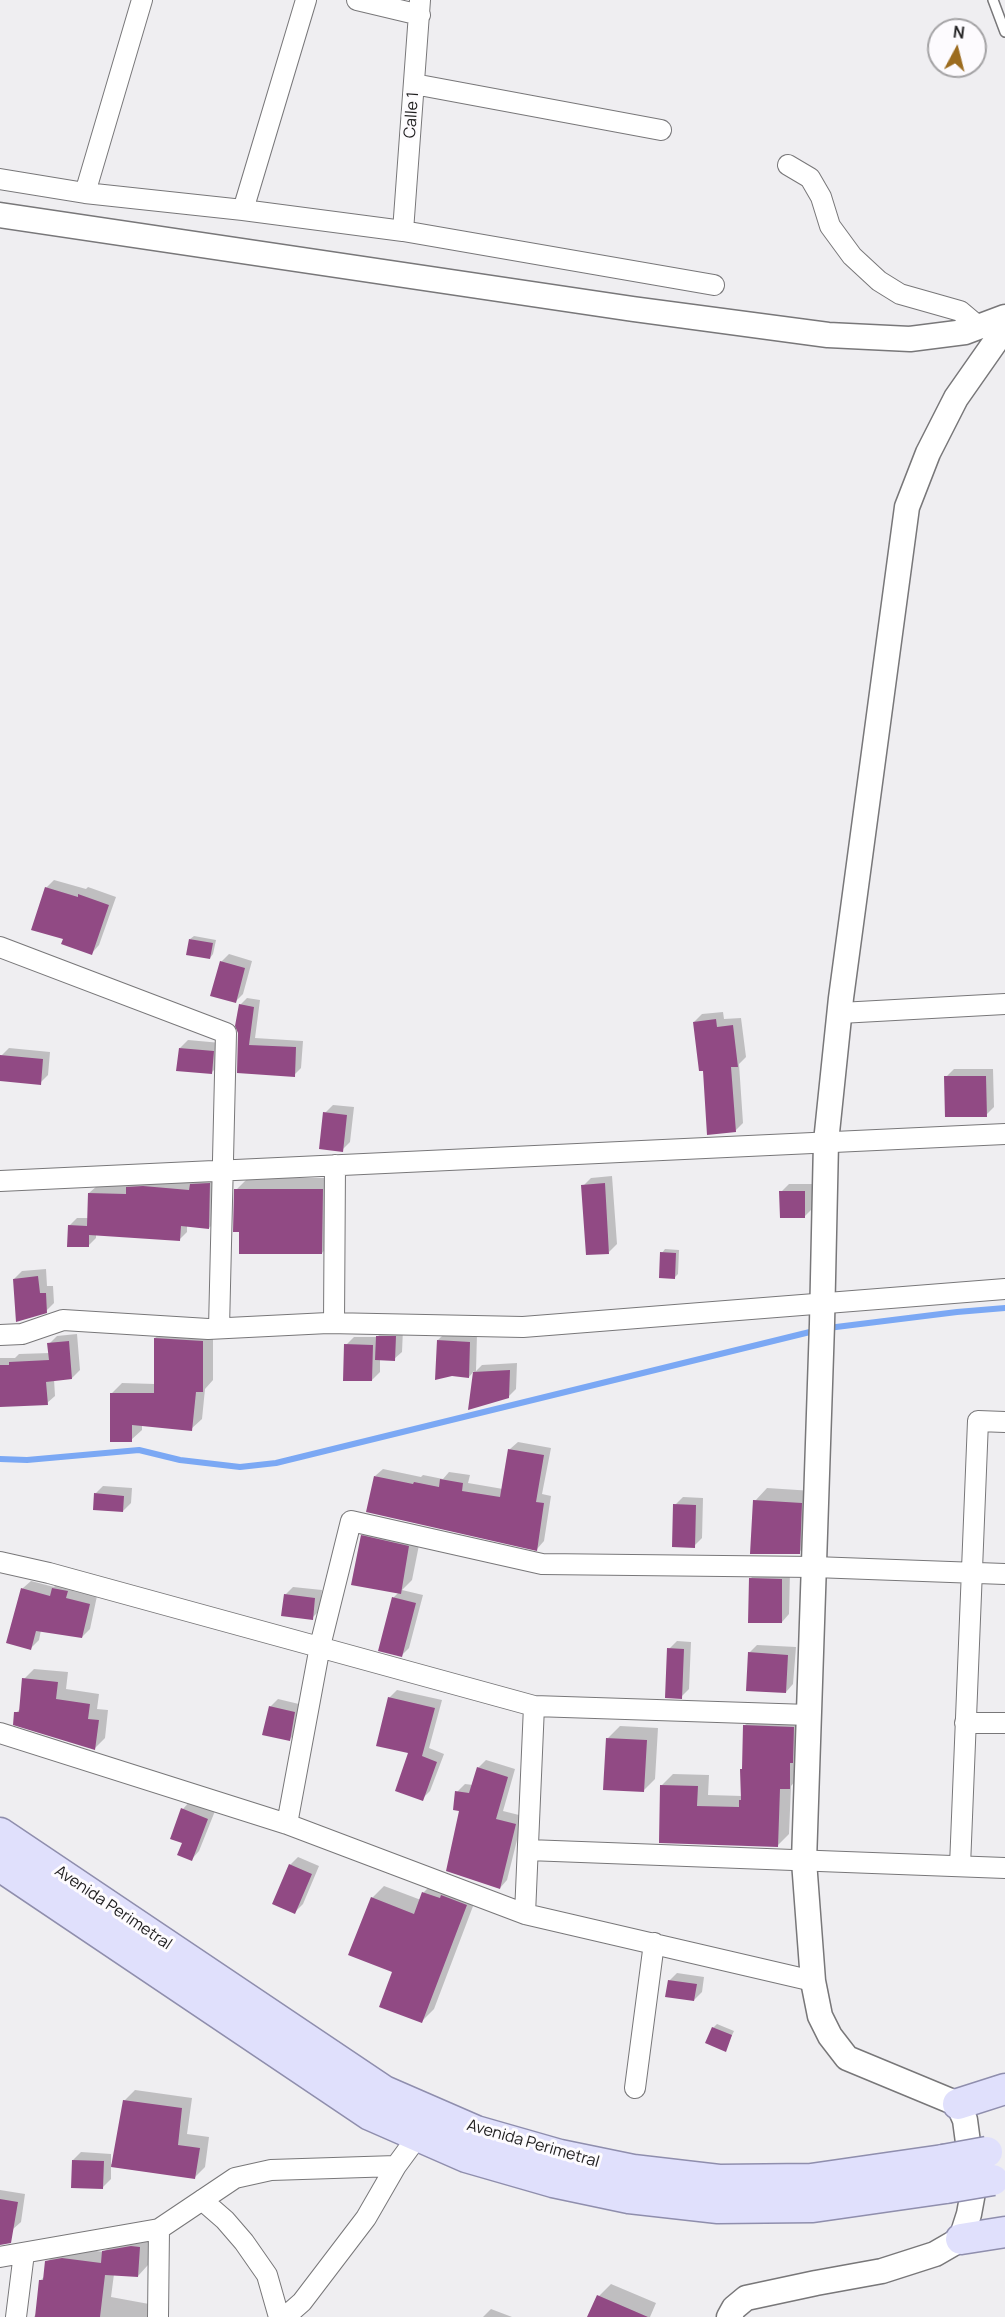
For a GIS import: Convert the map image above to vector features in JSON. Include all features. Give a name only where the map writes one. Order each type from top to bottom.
[{"type":"main road","name":"Avenida Perimetral","points":[[0,1833],[384,2091],[476,2131],[560,2155],[633,2170],[719,2180],[945,2174]]},
{"type":"main road","name":"Avenida Perimetral","points":[[0,1866],[370,2115],[466,2157],[553,2182],[629,2198],[718,2208],[813,2207],[945,2174],[997,2164]]},
{"type":"main road","points":[[958,2104],[1005,2089]]},
{"type":"main road","points":[[961,2239],[1005,2232]]},
{"type":"street","points":[[85,193],[142,0]]},
{"type":"street","points":[[243,210],[306,0]]},
{"type":"street","points":[[357,0],[420,7]]},
{"type":"street","name":"Calle 1","points":[[403,231],[420,7]]},
{"type":"street","points":[[414,84],[661,130]]},
{"type":"street","points":[[788,165],[810,178],[821,197],[830,226],[852,256],[879,281],[900,294],[960,311],[979,327]]},
{"type":"street","points":[[0,179],[85,193],[243,210],[403,231],[714,285]]},
{"type":"street","points":[[0,215],[633,309],[828,335],[910,339],[965,332],[1005,317]]},
{"type":"street","points":[[729,2317],[734,2308],[746,2298],[882,2271],[935,2254],[961,2239],[974,2187],[965,2120],[958,2104],[848,2058],[830,2036],[820,2016],[813,1982],[804,1861],[826,1142],[840,1013],[907,507],[928,453],[956,398],[1005,328]]},
{"type":"street","points":[[0,947],[226,1033],[219,1328]]},
{"type":"street","points":[[840,1013],[1005,1004]]},
{"type":"street","points":[[0,1182],[1005,1134]]},
{"type":"street","points":[[334,1323],[335,1165]]},
{"type":"street","points":[[0,1335],[22,1334],[63,1320],[219,1328],[334,1323],[523,1327],[821,1324],[1005,1289]]},
{"type":"street","points":[[960,1866],[970,1573],[978,1421],[1005,1422]]},
{"type":"street","points":[[287,1824],[320,1646],[351,1521],[542,1564],[814,1567],[1005,1574]]},
{"type":"street","points":[[0,1562],[49,1573],[320,1646],[534,1706],[809,1715]]},
{"type":"street","points":[[525,1914],[534,1706]]},
{"type":"street","points":[[965,1723],[1005,1723]]},
{"type":"street","points":[[0,1732],[287,1824],[525,1914],[813,1982]]},
{"type":"street","points":[[528,1850],[1005,1868]]},
{"type":"street","points":[[635,2088],[654,1944]]},
{"type":"street","points":[[285,2317],[302,2302],[366,2218],[396,2166],[418,2136]]},
{"type":"street","points":[[0,2257],[159,2229],[235,2178],[271,2170],[396,2166]]},
{"type":"street","points":[[202,2200],[238,2235],[267,2275],[279,2317]]},
{"type":"street","points":[[158,2317],[159,2229]]},
{"type":"street","points":[[16,2317],[24,2253]]},
{"type":"lane","points":[[993,0],[1005,32]]},
{"type":"building","points":[[45,887],[78,897],[78,894],[109,905],[92,955],[61,944],[63,939],[31,930]]},
{"type":"building","points":[[189,939],[213,943],[210,959],[186,955]]},
{"type":"building","points":[[220,961],[245,968],[236,1003],[210,996]]},
{"type":"building","points":[[239,1004],[254,1007],[249,1045],[296,1047],[295,1077],[237,1073],[238,1033],[235,1026]]},
{"type":"building","points":[[716,1019],[717,1027],[733,1025],[738,1067],[731,1067],[736,1132],[707,1135],[703,1071],[699,1071],[693,1022]]},
{"type":"building","points":[[179,1048],[214,1051],[212,1074],[176,1071]]},
{"type":"building","points":[[0,1055],[43,1059],[41,1085],[0,1081]]},
{"type":"building","points":[[944,1076],[986,1076],[987,1117],[945,1117]]},
{"type":"building","points":[[323,1112],[347,1115],[343,1152],[319,1149]]},
{"type":"building","points":[[210,1183],[209,1229],[181,1226],[180,1241],[89,1235],[89,1247],[67,1247],[68,1225],[87,1226],[88,1193],[126,1194],[126,1187],[143,1186],[189,1190],[190,1184]]},
{"type":"building","points":[[605,1183],[609,1254],[586,1255],[581,1185]]},
{"type":"building","points":[[234,1189],[323,1189],[322,1254],[239,1254],[239,1232],[233,1232]]},
{"type":"building","points":[[779,1191],[805,1191],[805,1218],[780,1218]]},
{"type":"building","points":[[660,1252],[676,1253],[675,1279],[659,1278]]},
{"type":"building","points":[[38,1276],[40,1293],[46,1293],[47,1313],[16,1322],[13,1279]]},
{"type":"building","points":[[376,1336],[396,1336],[395,1361],[375,1360]]},
{"type":"building","points":[[154,1338],[203,1341],[203,1392],[196,1392],[192,1431],[132,1425],[132,1442],[110,1442],[110,1393],[154,1393]]},
{"type":"building","points":[[437,1340],[470,1342],[469,1378],[452,1376],[435,1380]]},
{"type":"building","points":[[69,1341],[72,1379],[46,1382],[48,1405],[0,1407],[0,1365],[9,1365],[9,1362],[49,1360],[47,1343]]},
{"type":"building","points":[[344,1344],[373,1345],[372,1381],[343,1381]]},
{"type":"building","points":[[510,1370],[509,1398],[468,1410],[473,1372]]},
{"type":"building","points":[[508,1449],[544,1455],[536,1502],[544,1503],[537,1551],[366,1512],[374,1476],[439,1487],[440,1479],[463,1483],[462,1491],[500,1497]]},
{"type":"building","points":[[94,1493],[124,1496],[123,1512],[93,1510]]},
{"type":"building","points":[[753,1500],[802,1503],[800,1554],[750,1554]]},
{"type":"building","points":[[673,1504],[696,1505],[695,1548],[672,1547]]},
{"type":"building","points":[[361,1535],[409,1546],[401,1594],[351,1585]]},
{"type":"building","points":[[749,1578],[782,1579],[782,1623],[748,1623]]},
{"type":"building","points":[[21,1588],[50,1596],[52,1588],[68,1591],[66,1598],[90,1604],[82,1638],[36,1631],[31,1650],[6,1643]]},
{"type":"building","points":[[284,1594],[315,1598],[313,1620],[281,1616]]},
{"type":"building","points":[[392,1597],[416,1603],[402,1657],[378,1651]]},
{"type":"building","points":[[667,1648],[684,1649],[682,1699],[665,1698]]},
{"type":"building","points":[[748,1652],[788,1655],[786,1693],[746,1691]]},
{"type":"building","points":[[22,1678],[58,1682],[56,1699],[90,1704],[88,1719],[99,1720],[95,1750],[13,1725],[14,1712],[19,1712]]},
{"type":"building","points":[[388,1697],[435,1708],[422,1756],[437,1762],[423,1801],[395,1791],[408,1753],[376,1746]]},
{"type":"building","points":[[269,1706],[295,1712],[290,1741],[262,1735]]},
{"type":"building","points":[[743,1725],[794,1727],[790,1789],[780,1789],[778,1847],[659,1843],[660,1785],[698,1786],[697,1806],[739,1807]]},
{"type":"building","points":[[606,1738],[647,1740],[644,1792],[603,1790]]},
{"type":"building","points":[[477,1767],[508,1777],[496,1819],[516,1824],[500,1889],[446,1871],[459,1811],[453,1810],[455,1791],[469,1793]]},
{"type":"building","points":[[181,1808],[208,1819],[192,1861],[177,1855],[182,1843],[170,1839]]},
{"type":"building","points":[[289,1864],[312,1874],[295,1914],[272,1904]]},
{"type":"building","points":[[422,1892],[440,1898],[441,1895],[467,1905],[422,2023],[379,2007],[392,1972],[348,1955],[371,1897],[414,1914]]},
{"type":"building","points":[[668,1980],[697,1984],[694,2001],[665,1997]]},
{"type":"building","points":[[712,2027],[732,2035],[726,2052],[705,2043]]},
{"type":"building","points":[[123,2100],[182,2108],[178,2145],[200,2148],[195,2179],[111,2167]]},
{"type":"building","points":[[72,2160],[104,2161],[103,2189],[71,2188]]},
{"type":"building","points":[[0,2199],[18,2202],[11,2243],[0,2245]]},
{"type":"building","points":[[131,2246],[140,2247],[138,2277],[105,2275],[100,2317],[35,2317],[39,2280],[43,2280],[45,2261],[62,2258],[101,2263],[102,2251]]},
{"type":"building","points":[[597,2295],[648,2317],[587,2317]]},
{"type":"waterway","points":[[828,1328],[1005,1308]]},
{"type":"waterway","points":[[0,1459],[27,1460],[139,1450],[180,1460],[240,1467],[276,1463],[818,1330]]}]
